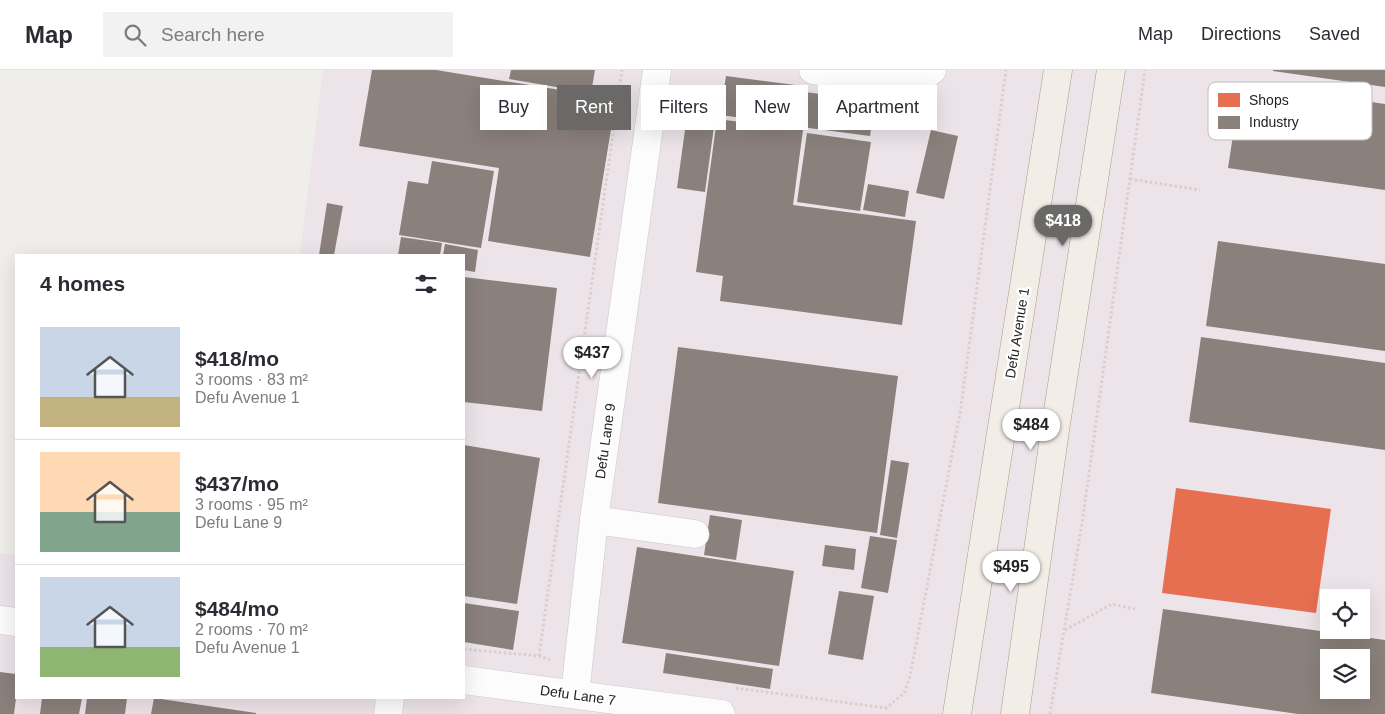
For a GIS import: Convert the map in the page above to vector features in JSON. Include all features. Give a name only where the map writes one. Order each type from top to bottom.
[{"type":"main road","name":"Defu Avenue 1","points":[[957,714],[1058,70]]},
{"type":"main road","points":[[1015,714],[1111,70]]},
{"type":"street","name":"Defu Lane 9","points":[[575,694],[594,520],[658,70]]},
{"type":"street","points":[[813,70],[916,83],[932,70]]},
{"type":"street","points":[[594,520],[696,534]]},
{"type":"street","points":[[0,620],[15,622]]},
{"type":"street","name":"Defu Lane 7","points":[[465,680],[575,694],[663,710],[721,714]]},
{"type":"street","points":[[388,714],[390,699]]},
{"type":"path","points":[[539,656],[622,70]]},
{"type":"path","points":[[730,687],[886,708],[904,694],[910,676],[961,406],[1006,70]]},
{"type":"path","points":[[1050,714],[1082,524],[1145,70]]},
{"type":"path","points":[[1130,178],[1200,190]]},
{"type":"path","points":[[1064,630],[1112,604],[1135,608]]},
{"type":"shaded area","points":[[323,70],[1385,70],[1385,714],[0,714],[0,553],[15,556],[15,699],[465,699],[465,254],[300,254]]},
{"type":"building: Shops","points":[[1176,488],[1331,509],[1316,613],[1162,593]]},
{"type":"building: Industry","points":[[372,70],[436,70],[529,85],[480,85],[480,130],[547,130],[547,88],[557,89],[557,130],[611,130],[590,257],[488,241],[499,168],[359,146]]},
{"type":"building: Industry","points":[[511,70],[595,70],[592,85],[557,85],[557,87],[509,79]]},
{"type":"building: Industry","points":[[1385,70],[1385,87],[1372,85],[1372,82],[1350,82],[1273,71]]},
{"type":"building: Industry","points":[[726,76],[795,85],[736,85],[736,117],[726,116]]},
{"type":"building: Industry","points":[[808,92],[818,94],[818,129],[808,128]]},
{"type":"building: Industry","points":[[1372,102],[1385,104],[1385,190],[1228,168],[1232,140],[1372,140]]},
{"type":"building: Industry","points":[[726,120],[736,121],[736,130],[803,130],[793,205],[916,221],[902,325],[720,301],[723,276],[696,272],[715,130],[726,130]]},
{"type":"building: Industry","points":[[685,130],[714,130],[705,192],[677,188]]},
{"type":"building: Industry","points":[[824,130],[871,130],[870,136]]},
{"type":"building: Industry","points":[[931,130],[958,136],[944,199],[916,193]]},
{"type":"building: Industry","points":[[807,133],[871,142],[860,211],[797,202]]},
{"type":"building: Industry","points":[[432,161],[494,171],[481,248],[399,235],[408,181],[428,184]]},
{"type":"building: Industry","points":[[868,184],[909,191],[905,217],[863,210]]},
{"type":"building: Industry","points":[[327,203],[343,206],[334,254],[319,254]]},
{"type":"building: Industry","points":[[401,237],[442,243],[440,254],[398,254]]},
{"type":"building: Industry","points":[[1218,241],[1385,264],[1385,351],[1206,326]]},
{"type":"building: Industry","points":[[445,244],[478,250],[475,272],[465,270],[465,254],[443,254]]},
{"type":"building: Industry","points":[[465,277],[557,288],[542,411],[465,402]]},
{"type":"building: Industry","points":[[1201,337],[1385,363],[1385,450],[1189,422]]},
{"type":"building: Industry","points":[[678,347],[898,376],[877,533],[658,503]]},
{"type":"building: Industry","points":[[465,445],[540,458],[517,604],[465,596]]},
{"type":"building: Industry","points":[[891,460],[909,463],[897,538],[880,535]]},
{"type":"building: Industry","points":[[710,515],[742,520],[736,560],[704,555]]},
{"type":"building: Industry","points":[[870,536],[897,540],[888,593],[861,588]]},
{"type":"building: Industry","points":[[825,545],[856,549],[854,570],[822,566]]},
{"type":"building: Industry","points":[[637,547],[794,571],[779,666],[622,643]]},
{"type":"building: Industry","points":[[839,591],[874,596],[863,660],[828,654]]},
{"type":"building: Industry","points":[[465,603],[519,611],[513,650],[465,642]]},
{"type":"building: Industry","points":[[1163,609],[1320,631],[1320,639],[1370,638],[1385,640],[1385,714],[1298,714],[1151,693]]},
{"type":"building: Industry","points":[[666,653],[773,669],[770,689],[663,673]]},
{"type":"building: Industry","points":[[0,672],[15,674],[16,699],[14,714],[0,714]]},
{"type":"building: Industry","points":[[42,699],[82,699],[79,714],[40,714]]},
{"type":"building: Industry","points":[[87,699],[127,699],[125,714],[85,714]]},
{"type":"building: Industry","points":[[154,699],[256,713],[256,714],[151,714]]}]
